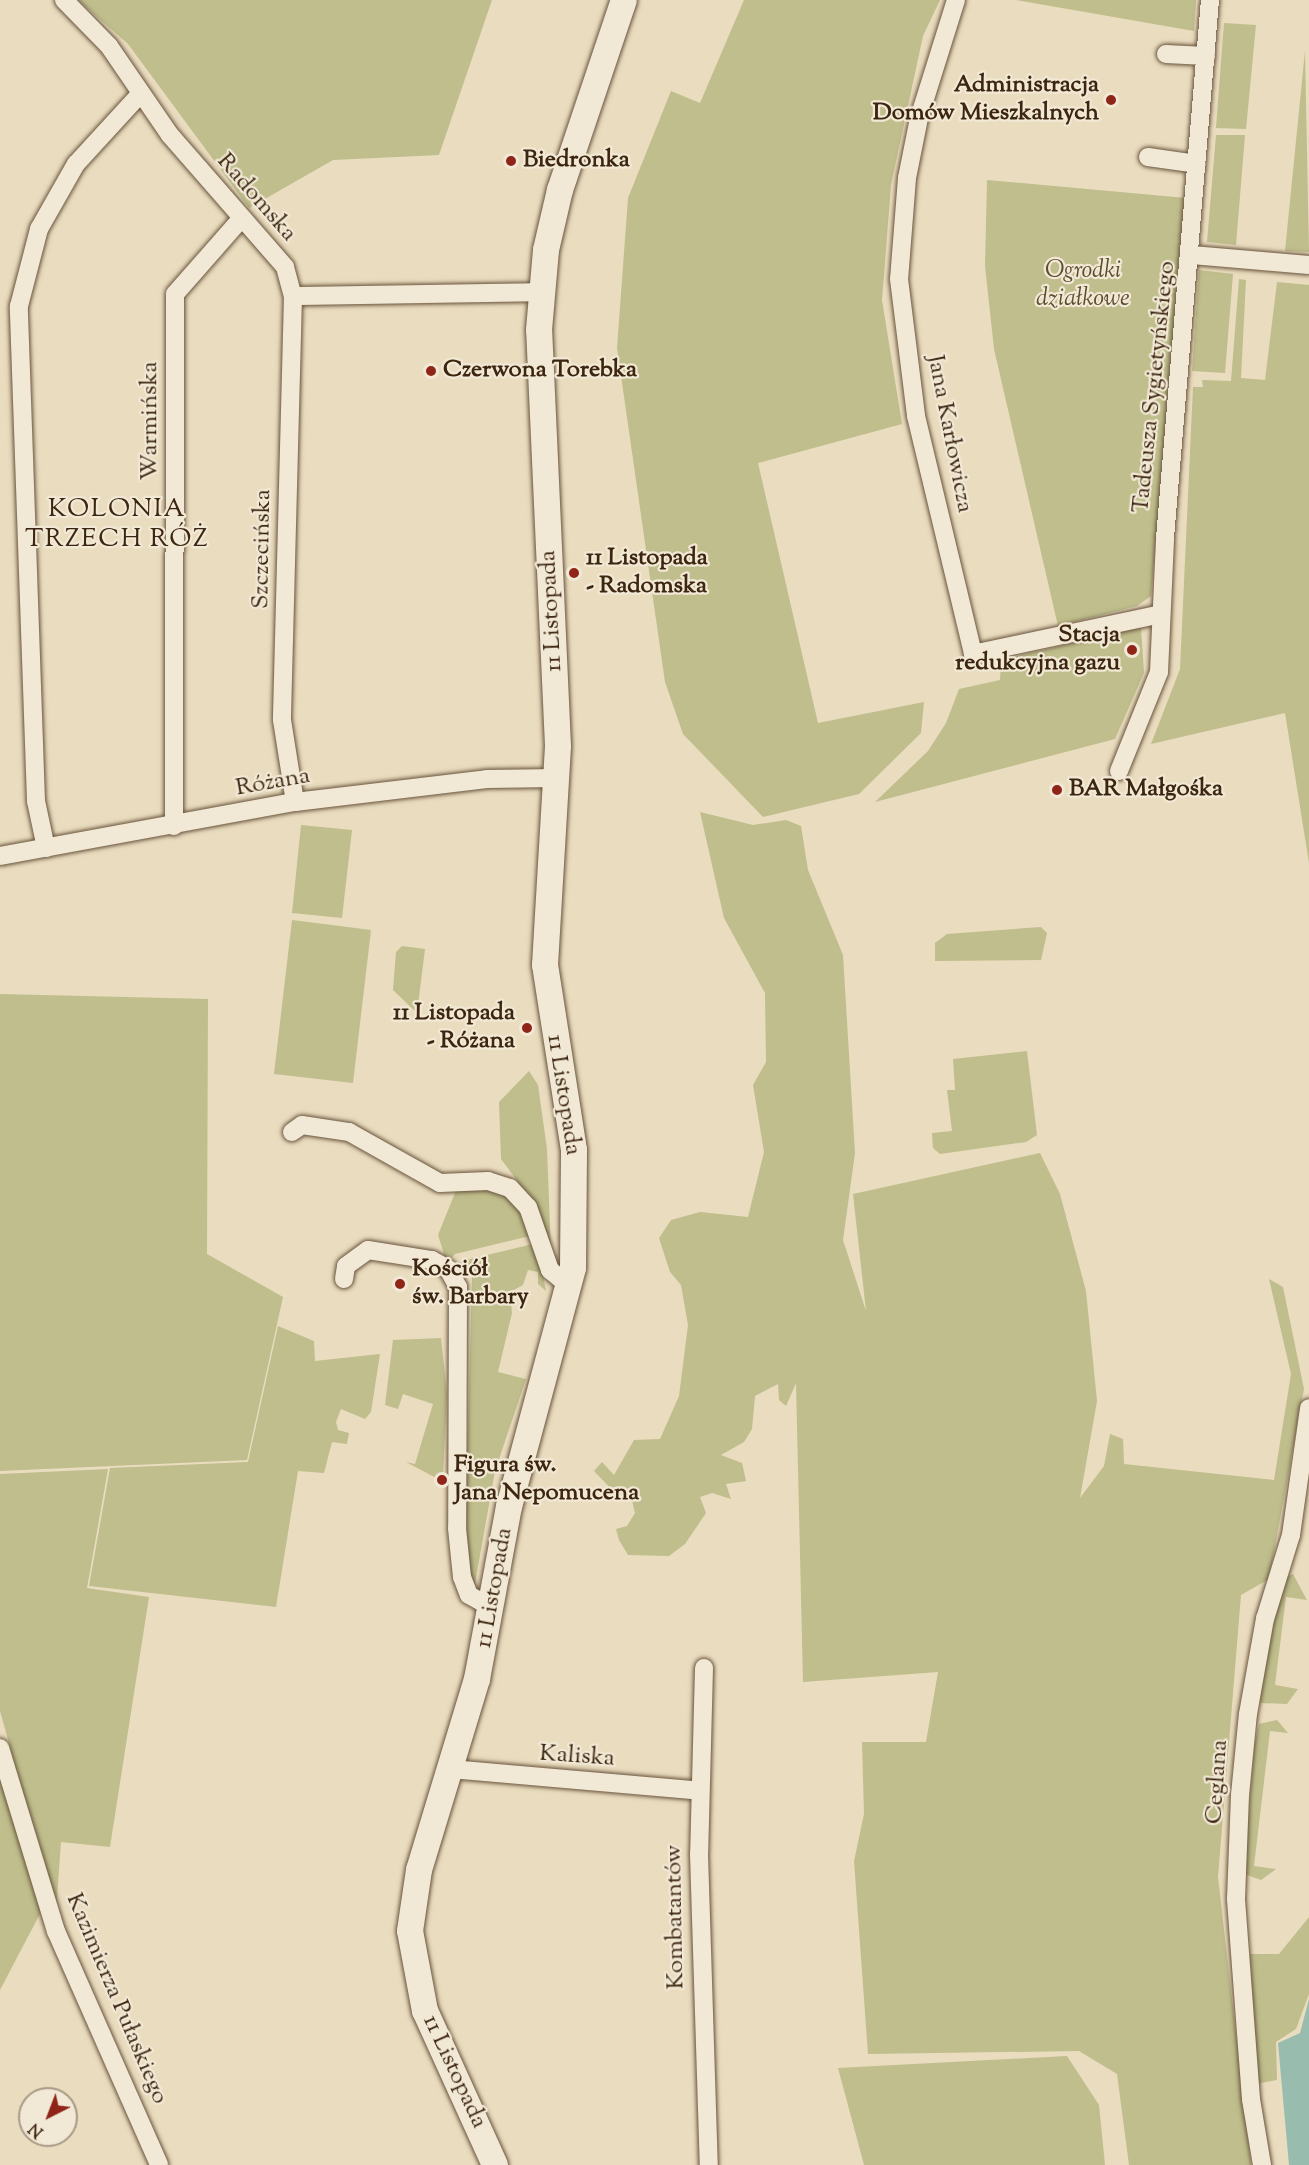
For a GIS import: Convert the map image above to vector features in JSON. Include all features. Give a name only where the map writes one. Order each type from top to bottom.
[{"type":"main road","name":"11 Listopada","points":[[495,2165],[425,2011],[411,1952],[413,1894],[451,1769],[492,1608],[523,1448],[570,1287],[577,1210],[574,1150],[545,964],[557,778],[539,364],[541,292],[560,190],[624,0]]},
{"type":"street","name":"Radomska","points":[[64,0],[109,46],[141,93],[240,220],[285,267],[293,296]]},
{"type":"street","name":"Jana Karłowicza","points":[[956,0],[919,118],[907,178],[899,279],[916,416],[973,654],[1161,614]]},
{"type":"street","name":"Tadeusza Sygietyńskiego","points":[[1119,771],[1159,672],[1161,614],[1192,255],[1210,0]]},
{"type":"street","points":[[1166,54],[1206,56]]},
{"type":"street","points":[[46,848],[35,778],[19,306],[39,229],[76,164],[141,93]]},
{"type":"street","points":[[1148,157],[1197,164]]},
{"type":"street","name":"Warmińska","points":[[174,826],[176,294],[240,220]]},
{"type":"street","points":[[1192,255],[1309,265]]},
{"type":"street","points":[[293,296],[541,292]]},
{"type":"street","name":"Szczecińska","points":[[293,296],[282,720],[295,802]]},
{"type":"street","name":"Różana","points":[[0,856],[174,826],[295,802],[486,778],[557,778]]},
{"type":"street","points":[[292,1132],[302,1125],[349,1132],[440,1183],[488,1181],[510,1188],[528,1207],[550,1270],[570,1287]]},
{"type":"street","points":[[344,1279],[346,1266],[368,1250],[432,1260],[448,1269],[458,1287],[460,1558],[469,1595],[492,1608]]},
{"type":"street","name":"Ceglana","points":[[1262,2165],[1251,2099],[1236,1899],[1240,1796],[1248,1713],[1265,1619],[1291,1535],[1309,1408]]},
{"type":"street","name":"Kombatantów","points":[[704,1668],[700,1791],[702,2073],[709,2165]]},
{"type":"street","name":"Kazimierza Pułaskiego","points":[[0,1748],[56,1931],[159,2165]]},
{"type":"street","name":"Kaliska","points":[[451,1769],[700,1791]]},
{"type":"green space","points":[[78,0],[492,0],[439,155],[333,160],[249,208],[128,44]]},
{"type":"green space","points":[[744,0],[940,0],[923,36],[891,185],[882,300],[902,424],[758,463],[818,723],[924,702],[921,733],[859,794],[763,817],[683,734],[665,682],[617,348],[628,198],[671,91],[700,103]]},
{"type":"green space","points":[[1016,0],[1196,0],[1194,31]]},
{"type":"green space","points":[[1224,23],[1256,25],[1246,129],[1216,128]]},
{"type":"green space","points":[[1305,51],[1309,252],[1285,251]]},
{"type":"green space","points":[[1216,135],[1245,135],[1236,245],[1207,242]]},
{"type":"green space","name":"Ogrodki działkowe","points":[[987,180],[1186,198],[1151,596],[1137,606],[1058,626],[994,349],[985,266]]},
{"type":"green space","points":[[1199,270],[1233,274],[1225,373],[1192,371]]},
{"type":"green space","points":[[1239,279],[1246,280],[1241,378],[1265,380],[1277,282],[1309,285],[1309,863],[1285,713],[1151,744],[1180,669],[1193,387],[1203,387],[1202,380],[1231,381]]},
{"type":"green space","points":[[1141,627],[1144,673],[1115,739],[875,802],[928,751],[946,723],[959,689],[1000,680],[1001,660]]},
{"type":"green space","points":[[700,812],[753,825],[786,820],[801,826],[808,870],[843,955],[855,1153],[843,1240],[866,1311],[853,1194],[1040,1153],[1060,1194],[1086,1291],[1097,1401],[1080,1498],[1104,1466],[1110,1434],[1123,1439],[1124,1464],[1274,1480],[1291,1374],[1269,1279],[1283,1287],[1304,1389],[1269,1579],[1241,1595],[1218,1877],[1251,2165],[1129,2165],[1117,2074],[1079,2051],[868,2054],[854,1861],[864,1814],[862,1742],[926,1742],[938,1672],[803,1682],[796,1383],[786,1406],[779,1400],[778,1384],[755,1396],[752,1429],[744,1442],[721,1455],[742,1463],[746,1481],[726,1484],[731,1499],[712,1493],[700,1497],[706,1513],[685,1544],[669,1556],[628,1555],[619,1540],[616,1529],[627,1526],[635,1513],[631,1496],[617,1495],[594,1471],[602,1462],[614,1475],[634,1440],[660,1439],[679,1396],[688,1325],[681,1285],[670,1272],[659,1238],[671,1220],[700,1212],[748,1217],[764,1152],[753,1085],[766,1062],[765,993],[724,918]]},
{"type":"green space","points":[[301,825],[352,830],[342,918],[292,913]]},
{"type":"green space","points":[[292,920],[371,930],[353,1083],[274,1074]]},
{"type":"green space","points":[[1041,927],[1047,933],[1041,960],[935,961],[935,943],[947,934]]},
{"type":"green space","points":[[402,946],[425,949],[417,1013],[393,990],[396,952]]},
{"type":"green space","points":[[0,994],[208,999],[207,1254],[283,1297],[247,1460],[0,1471]]},
{"type":"green space","points":[[1027,1051],[1037,1135],[1026,1142],[940,1154],[933,1148],[932,1133],[952,1131],[947,1090],[955,1090],[953,1059]]},
{"type":"green space","points":[[529,1071],[538,1085],[547,1149],[551,1253],[533,1202],[501,1159],[499,1102]]},
{"type":"green space","points":[[480,1185],[511,1195],[534,1235],[455,1254],[447,1264],[438,1235],[457,1188]]},
{"type":"green space","points":[[537,1243],[546,1291],[538,1284],[538,1272],[528,1270],[523,1285],[510,1292],[512,1313],[498,1372],[526,1379],[495,1471],[474,1589],[465,1556],[472,1274],[452,1272],[462,1261]]},
{"type":"green space","points":[[278,1326],[314,1341],[315,1361],[380,1354],[371,1412],[365,1419],[341,1409],[336,1422],[338,1430],[349,1433],[347,1444],[332,1442],[324,1473],[298,1471],[276,1607],[89,1586],[110,1468],[248,1462]]},
{"type":"green space","points":[[441,1338],[447,1394],[443,1475],[438,1479],[406,1462],[415,1464],[433,1404],[403,1394],[398,1409],[385,1405],[393,1340]]},
{"type":"green space","points":[[108,1469],[87,1588],[149,1597],[110,1847],[61,1842],[56,1912],[0,1711],[0,1474]]},
{"type":"green space","points":[[1293,1574],[1307,1600],[1286,1597],[1275,1685],[1298,1689],[1287,1704],[1261,1703],[1257,1699],[1268,1641],[1284,1578]]},
{"type":"green space","points":[[1277,1720],[1288,1733],[1270,1731],[1254,1866],[1276,1869],[1261,1880],[1244,1874],[1254,1747],[1259,1724]]},
{"type":"green space","points":[[0,1774],[42,1910],[0,1990]]},
{"type":"green space","points":[[1309,1917],[1309,1994],[1296,2029],[1276,2042],[1277,2080],[1255,2084],[1250,1954],[1279,1954]]},
{"type":"green space","points":[[1067,2056],[1099,2105],[1105,2165],[864,2165],[838,2068]]},
{"type":"shaded area","points":[[1309,1999],[1309,2165],[1289,2165],[1278,2043],[1300,2033]]},
{"type":"place","name":"Administracja Domów Mieszkalnych","points":[[1111,100]]},
{"type":"place","name":"Biedronka","points":[[511,161]]},
{"type":"place","name":"Czerwona Torebka","points":[[431,371]]},
{"type":"place","name":"11 Listopada - Radomska","points":[[574,573]]},
{"type":"place","name":"Stacja redukcyjna gazu","points":[[1132,650]]},
{"type":"place","name":"BAR Małgośka","points":[[1057,790]]},
{"type":"place","name":"11 Listopada - Różana","points":[[527,1028]]},
{"type":"place","name":"Kościół św. Barbary","points":[[400,1284]]},
{"type":"place","name":"Figura św. Jana Nepomucena","points":[[442,1480]]},
{"type":"district","name":"KOLONIA TRZECH RÓŻ","points":[[117,525]]}]
